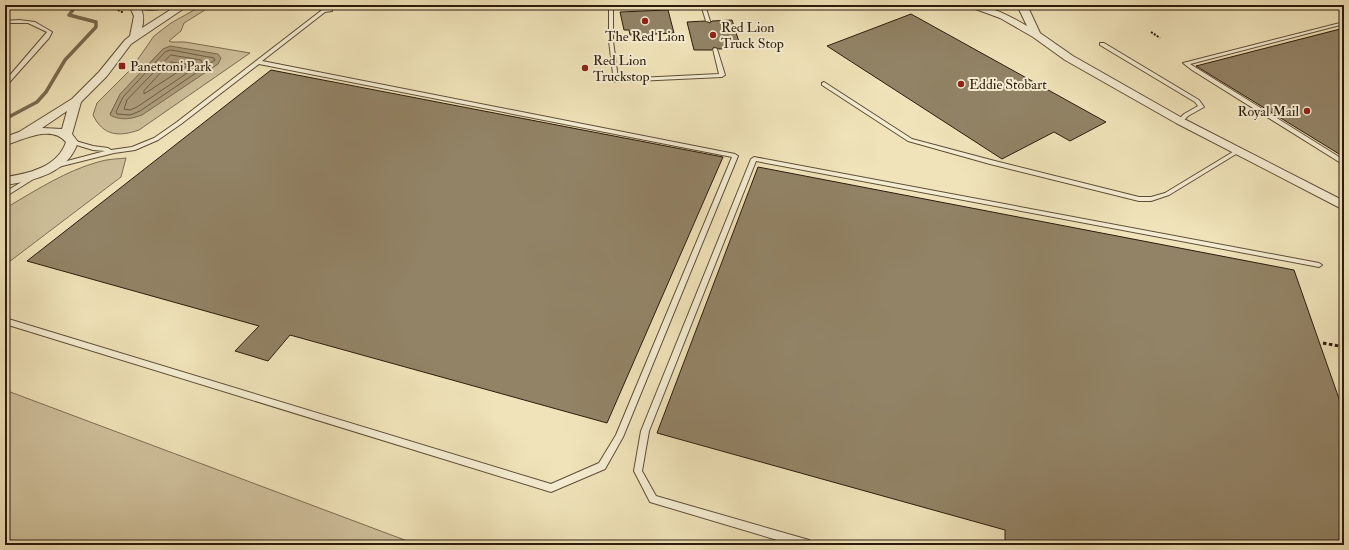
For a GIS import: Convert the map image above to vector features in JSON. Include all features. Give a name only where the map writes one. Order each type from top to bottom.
[{"type":"highway","points":[[142,5],[159,5]]},
{"type":"street","points":[[134,5],[138,10],[140,20],[135,37]]},
{"type":"street","points":[[23,135],[76,101],[103,74],[135,37],[184,5]]},
{"type":"street","points":[[973,5],[1003,16],[1036,35],[1069,58],[1180,121],[1344,206]]},
{"type":"street","points":[[1022,5],[1036,35]]},
{"type":"street","points":[[5,182],[36,174],[52,166],[68,153],[69,138],[76,101]]},
{"type":"street","points":[[5,141],[23,135],[48,131],[58,132],[69,138]]},
{"type":"lane","points":[[611,5],[611,41],[616,81],[722,75],[715,49]]},
{"type":"lane","points":[[703,5],[708,21]]},
{"type":"lane","points":[[52,166],[133,148],[156,139],[324,12],[330,10]]},
{"type":"lane","points":[[5,22],[34,22],[50,32],[5,84]]},
{"type":"lane","points":[[1344,23],[1189,61],[1186,63],[1344,163]]},
{"type":"lane","points":[[1102,44],[1197,101],[1201,107],[1180,121]]},
{"type":"lane","points":[[5,321],[551,488],[602,466],[619,438],[735,156],[259,62]]},
{"type":"lane","points":[[824,84],[910,140],[990,162],[1139,199],[1152,199],[1166,194],[1238,151]]},
{"type":"lane","points":[[69,138],[94,148],[114,151]]},
{"type":"lane","points":[[809,545],[653,499],[638,471],[645,431],[754,159],[1318,265]]},
{"type":"lane","points":[[5,195],[36,174]]},
{"type":"path","points":[[94,5],[114,8],[126,14]]},
{"type":"path","points":[[1151,32],[1160,38]]},
{"type":"path","points":[[1323,343],[1344,347]]},
{"type":"shaded area","points":[[203,5],[213,5],[184,23],[181,31],[169,41],[185,42],[250,53],[139,130],[125,134],[107,131],[97,122],[93,115],[97,103],[131,69],[154,36],[171,23]],"holes":[[[163,49],[110,114],[120,95]]]},
{"type":"shaded area","points":[[126,158],[121,177],[5,265],[5,211],[9,206],[52,181],[75,170],[101,161]]},
{"type":"shaded area","points":[[5,390],[418,545],[5,545]]},
{"type":"water","points":[[170,46],[218,54],[221,58],[218,64],[142,115],[126,119],[110,115],[120,94],[163,49]]},
{"type":"building","name":"The Red Lion","points":[[668,10],[674,33],[630,35],[629,30],[624,30],[620,12]]},
{"type":"building","name":"Eddie Stobart","points":[[911,14],[1106,122],[1070,141],[1054,132],[1002,159],[827,46]]},
{"type":"building","name":"Red Lion Truck Stop","points":[[732,20],[741,48],[719,49],[714,47],[712,50],[694,50],[687,22],[705,21],[710,23],[712,21]]},
{"type":"building","name":"Royal Mail","points":[[1344,28],[1344,157],[1196,66]]},
{"type":"building","points":[[271,70],[723,157],[607,423],[290,335],[268,361],[235,351],[259,326],[27,261]]},
{"type":"building","points":[[758,167],[1294,270],[1344,413],[1344,545],[1005,545],[1005,530],[657,433]]},
{"type":"waterway","points":[[5,119],[37,102],[46,92],[65,60],[96,27],[96,22],[69,15],[73,10]]},
{"type":"place","name":"The Red Lion","points":[[645,21]]},
{"type":"place","name":"Red Lion Truck Stop","points":[[713,35]]},
{"type":"place","name":"Panettoni Park","points":[[122,66]]},
{"type":"place","name":"Red Lion Truckstop","points":[[585,68]]},
{"type":"place","name":"Eddie Stobart","points":[[961,84]]},
{"type":"place","name":"Royal Mail","points":[[1307,111]]}]
